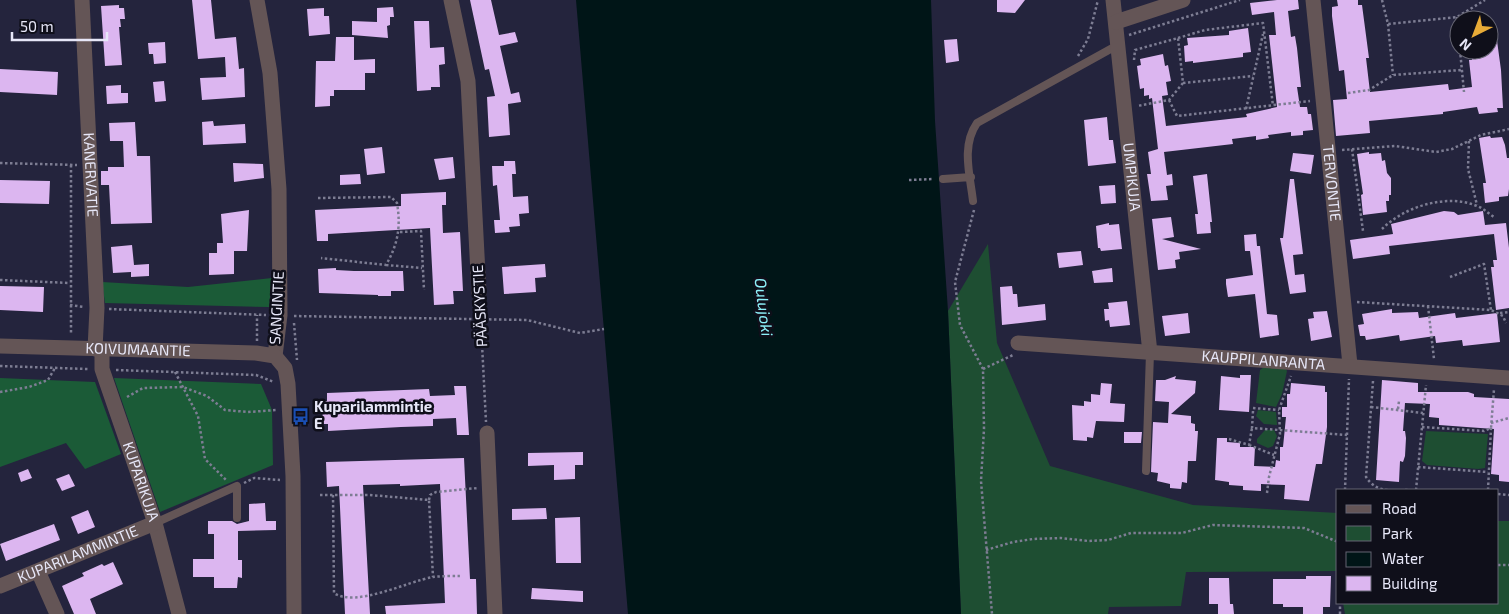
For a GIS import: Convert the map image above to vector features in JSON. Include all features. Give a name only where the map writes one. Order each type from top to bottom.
[{"type":"street","name":"KANERVATIE","points":[[82,0],[99,349]]},
{"type":"street","name":"SANGINTIE","points":[[257,0],[270,72],[279,189],[280,315],[274,356],[285,368],[288,384],[293,476],[294,614]]},
{"type":"street","name":"PÄÄSKYSTIE","points":[[451,0],[468,81],[479,294]]},
{"type":"street","name":"UMPIKUJA","points":[[1113,0],[1116,22],[1116,46],[1132,107],[1150,354]]},
{"type":"street","points":[[1116,22],[1183,0]]},
{"type":"street","name":"TERVONTIE","points":[[1313,0],[1350,366]]},
{"type":"street","name":"KAUPPILANRANTA","points":[[1018,343],[1502,378]]},
{"type":"street","name":"KOIVUMAANTIE","points":[[0,346],[256,353],[274,356]]},
{"type":"street","name":"KUPARIKUJA","points":[[99,349],[102,369],[155,523],[179,614]]},
{"type":"street","points":[[487,433],[491,486],[495,614]]},
{"type":"street","name":"KUPARILAMMINTIE","points":[[0,586],[155,523]]},
{"type":"street","points":[[38,571],[57,614]]},
{"type":"lane","points":[[973,201],[968,148],[969,135],[977,123],[1116,46]]},
{"type":"lane","points":[[943,179],[971,178]]},
{"type":"lane","points":[[1146,472],[1150,354]]},
{"type":"lane","points":[[155,523],[234,487],[237,518]]},
{"type":"path","points":[[1068,72],[1088,39],[1098,0]]},
{"type":"path","points":[[1116,46],[1128,36],[1240,0]]},
{"type":"path","points":[[1382,0],[1388,24],[1392,75]]},
{"type":"path","points":[[1469,10],[1485,0]]},
{"type":"path","points":[[1388,24],[1449,19]]},
{"type":"path","points":[[1135,67],[1135,50],[1205,30],[1263,23],[1273,106]]},
{"type":"path","points":[[1246,110],[1263,30]]},
{"type":"path","points":[[1178,38],[1183,83]]},
{"type":"path","points":[[1460,60],[1464,92]]},
{"type":"path","points":[[1348,93],[1369,90],[1392,75],[1461,70]]},
{"type":"path","points":[[1132,107],[1169,100],[1183,83],[1253,76]]},
{"type":"path","points":[[1132,107],[1138,96]]},
{"type":"path","points":[[1169,100],[1177,116],[1246,110],[1323,99]]},
{"type":"path","points":[[1328,151],[1395,146],[1436,152],[1452,149],[1488,132],[1509,130]]},
{"type":"path","points":[[1469,141],[1468,169],[1477,206]]},
{"type":"path","points":[[1352,149],[1363,231]]},
{"type":"path","points":[[0,163],[91,166]]},
{"type":"path","points":[[71,165],[70,305],[72,348]]},
{"type":"path","points":[[909,180],[943,179]]},
{"type":"path","points":[[318,198],[391,197],[397,202],[400,232],[386,265]]},
{"type":"path","points":[[973,201],[974,215],[955,282],[960,325],[983,369],[984,429],[981,481],[985,551],[992,614]]},
{"type":"path","points":[[1382,229],[1393,218],[1412,208],[1456,202],[1477,206],[1494,217]]},
{"type":"path","points":[[400,232],[421,231],[424,290]]},
{"type":"path","points":[[321,258],[423,268]]},
{"type":"path","points":[[1450,277],[1484,264],[1491,310]]},
{"type":"path","points":[[0,280],[70,284]]},
{"type":"path","name":"PÄÄSKYSTIE","points":[[479,294],[487,433]]},
{"type":"path","points":[[1343,302],[1491,310],[1503,316],[1506,323]]},
{"type":"path","points":[[70,305],[97,308],[280,315],[527,320],[580,333],[604,329]]},
{"type":"path","points":[[1416,489],[1423,413],[1432,372],[1428,306]]},
{"type":"path","points":[[1499,314],[1509,312]]},
{"type":"path","points":[[983,369],[1014,354],[1018,343]]},
{"type":"path","points":[[1268,493],[1269,477],[1280,429],[1279,410],[1295,362]]},
{"type":"path","points":[[0,366],[256,374],[270,379],[277,385],[288,384]]},
{"type":"path","points":[[1345,489],[1350,366]]},
{"type":"path","points":[[0,392],[29,387],[48,380],[54,368]]},
{"type":"path","points":[[1374,368],[1366,477],[1370,484],[1378,489]]},
{"type":"path","points":[[174,372],[184,387],[198,416],[205,459],[234,487],[254,478],[282,480]]},
{"type":"path","points":[[1488,489],[1491,424],[1502,378]]},
{"type":"path","points":[[114,404],[144,388],[184,387],[208,396],[224,410],[248,412],[281,410]]},
{"type":"path","points":[[1398,410],[1399,401]]},
{"type":"path","points":[[1370,407],[1423,413]]},
{"type":"path","points":[[1249,445],[1253,409],[1279,410]]},
{"type":"path","points":[[1491,424],[1509,418]]},
{"type":"path","points":[[1422,427],[1484,431],[1491,428]]},
{"type":"path","points":[[1252,428],[1347,434]]},
{"type":"path","points":[[1229,439],[1274,455]]},
{"type":"path","points":[[1418,467],[1488,472]]},
{"type":"path","points":[[433,577],[428,500],[430,495],[436,492],[491,486]]},
{"type":"path","points":[[320,495],[428,500]]},
{"type":"path","points":[[333,495],[334,593],[339,596],[372,595],[433,577],[460,576]]},
{"type":"path","points":[[985,551],[1013,542],[1033,539],[1108,540],[1131,533],[1182,533],[1212,525],[1304,528],[1336,541]]},
{"type":"green space","points":[[988,244],[997,343],[1050,466],[1193,505],[1336,513],[1336,571],[1186,572],[1181,606],[1109,607],[1108,614],[961,614],[948,311]]},
{"type":"green space","points":[[272,278],[269,307],[105,303],[102,282],[188,287]]},
{"type":"green space","points":[[1264,367],[1285,368],[1287,371],[1282,394],[1276,407],[1256,403],[1260,370]]},
{"type":"green space","points":[[0,378],[95,382],[121,454],[85,469],[66,443],[0,467]]},
{"type":"green space","points":[[114,378],[261,384],[272,410],[273,465],[160,512]]},
{"type":"green space","points":[[1258,410],[1276,412],[1277,425],[1264,424],[1256,416]]},
{"type":"green space","points":[[1265,430],[1274,430],[1277,436],[1273,446],[1268,448],[1257,443],[1257,439]]},
{"type":"green space","points":[[1426,431],[1488,434],[1485,468],[1427,465],[1422,461]]},
{"type":"green space","points":[[1499,521],[1509,521],[1509,614],[1345,614],[1343,604],[1499,604]]},
{"type":"water","name":"Oulujoki","points":[[576,0],[931,0],[935,121],[948,311],[961,614],[628,614]]},
{"type":"building","points":[[192,0],[211,0],[215,39],[236,37],[239,69],[244,68],[245,97],[202,100],[200,78],[226,77],[225,57],[198,59]]},
{"type":"building","points":[[470,0],[491,0],[499,35],[515,32],[518,42],[500,46],[511,94],[519,92],[521,102],[508,104],[510,135],[489,137],[487,97],[495,96],[489,69],[485,70]]},
{"type":"building","points":[[997,0],[1025,0],[1015,13],[997,12]]},
{"type":"building","points":[[1298,0],[1299,9],[1288,11],[1291,37],[1295,36],[1297,48],[1301,87],[1297,87],[1300,107],[1307,107],[1308,114],[1311,114],[1313,130],[1303,131],[1303,135],[1291,136],[1291,132],[1268,135],[1269,138],[1256,140],[1256,136],[1232,139],[1233,144],[1164,152],[1167,175],[1172,174],[1173,185],[1166,186],[1168,200],[1151,201],[1147,174],[1151,174],[1148,152],[1158,149],[1152,98],[1149,99],[1149,95],[1144,96],[1144,88],[1140,89],[1137,66],[1141,65],[1140,59],[1163,54],[1165,66],[1168,65],[1171,81],[1166,82],[1168,95],[1162,96],[1166,126],[1247,117],[1246,114],[1277,107],[1269,35],[1276,35],[1274,12],[1252,15],[1250,3]]},
{"type":"building","points":[[1337,0],[1358,0],[1358,5],[1362,5],[1369,58],[1366,58],[1370,92],[1448,84],[1449,90],[1472,87],[1469,60],[1499,60],[1499,55],[1503,108],[1497,108],[1498,112],[1479,114],[1477,107],[1443,112],[1443,114],[1369,121],[1370,133],[1336,136],[1333,100],[1347,99],[1344,70],[1339,71],[1332,16],[1332,7],[1338,6]]},
{"type":"building","points":[[119,5],[119,8],[124,8],[125,19],[120,19],[121,27],[119,27],[122,65],[105,66],[101,6]]},
{"type":"building","points":[[393,7],[394,17],[390,17],[390,25],[387,26],[388,38],[352,35],[352,21],[377,22],[377,8]]},
{"type":"building","points":[[324,8],[324,16],[329,16],[330,34],[309,36],[307,9]]},
{"type":"building","points":[[414,21],[429,21],[430,48],[444,47],[445,64],[439,65],[440,87],[431,87],[431,90],[417,91]]},
{"type":"building","points":[[1248,28],[1251,52],[1243,53],[1243,57],[1193,63],[1193,61],[1185,62],[1184,46],[1188,45],[1187,38],[1229,35],[1229,31]]},
{"type":"building","points":[[336,37],[354,37],[354,60],[375,59],[375,73],[365,73],[365,90],[334,90],[334,96],[330,96],[330,106],[315,107],[316,61],[335,61]]},
{"type":"building","points":[[957,39],[959,61],[946,63],[944,40]]},
{"type":"building","points":[[165,42],[166,63],[154,64],[153,54],[149,54],[148,43]]},
{"type":"building","points":[[0,69],[58,72],[57,95],[0,92]]},
{"type":"building","points":[[164,81],[166,101],[155,102],[153,82]]},
{"type":"building","points":[[121,85],[121,93],[128,93],[128,103],[107,104],[106,86]]},
{"type":"building","points":[[1107,117],[1109,140],[1113,140],[1116,163],[1088,166],[1084,120]]},
{"type":"building","points":[[213,121],[214,126],[245,124],[246,143],[203,145],[202,122]]},
{"type":"building","points":[[135,122],[137,156],[150,156],[152,223],[111,224],[109,185],[101,185],[101,171],[108,171],[108,167],[124,167],[123,141],[110,141],[109,123]]},
{"type":"building","points":[[1490,136],[1491,138],[1502,137],[1505,145],[1507,158],[1509,158],[1509,189],[1508,196],[1499,197],[1499,201],[1485,203],[1483,183],[1486,183],[1479,138]]},
{"type":"building","points":[[382,147],[385,173],[367,175],[364,149]]},
{"type":"building","points":[[1369,152],[1369,154],[1381,153],[1382,161],[1385,160],[1387,173],[1391,178],[1391,195],[1389,195],[1389,201],[1386,201],[1387,212],[1363,215],[1361,195],[1363,194],[1357,154]]},
{"type":"building","points":[[1293,153],[1314,155],[1311,174],[1290,171]]},
{"type":"building","points":[[453,157],[455,178],[439,180],[434,159]]},
{"type":"building","points":[[504,161],[515,161],[516,174],[512,174],[513,197],[528,196],[529,213],[519,214],[520,226],[509,227],[510,232],[495,233],[494,220],[500,220],[497,185],[493,186],[492,166],[504,166]]},
{"type":"building","points":[[233,163],[263,164],[264,178],[234,182]]},
{"type":"building","points":[[360,174],[361,184],[340,185],[340,175]]},
{"type":"building","points":[[1207,174],[1212,222],[1210,222],[1211,233],[1197,234],[1195,214],[1198,214],[1193,176]]},
{"type":"building","points":[[1290,179],[1294,179],[1303,254],[1293,255],[1295,275],[1304,274],[1306,292],[1290,294],[1280,238],[1283,238]]},
{"type":"building","points":[[0,180],[50,181],[49,204],[0,203]]},
{"type":"building","points":[[1115,185],[1116,203],[1101,204],[1099,186]]},
{"type":"building","points":[[446,192],[446,205],[442,205],[443,233],[460,232],[463,291],[453,291],[454,304],[434,305],[430,228],[328,234],[328,241],[317,241],[315,210],[401,206],[401,194]]},
{"type":"building","points":[[249,210],[247,251],[234,251],[234,274],[209,275],[209,253],[217,253],[217,243],[223,243],[221,214]]},
{"type":"building","points":[[1444,211],[1454,212],[1458,215],[1483,211],[1485,225],[1506,223],[1509,248],[1509,308],[1496,310],[1491,267],[1494,267],[1493,260],[1497,260],[1494,234],[1389,246],[1390,254],[1353,259],[1350,240],[1393,234],[1391,224]]},
{"type":"building","points":[[1171,217],[1174,237],[1162,239],[1201,249],[1179,252],[1180,259],[1175,260],[1176,268],[1158,270],[1152,219]]},
{"type":"building","points":[[1109,223],[1109,225],[1119,224],[1122,249],[1101,251],[1098,248],[1096,226]]},
{"type":"building","points":[[1256,234],[1257,246],[1260,246],[1267,314],[1277,315],[1279,335],[1260,338],[1255,294],[1228,297],[1226,284],[1226,279],[1253,275],[1250,251],[1245,251],[1244,235]]},
{"type":"building","points":[[132,245],[134,265],[149,264],[149,276],[131,277],[131,272],[113,273],[111,247]]},
{"type":"building","points":[[1081,251],[1083,265],[1059,268],[1057,253]]},
{"type":"building","points":[[545,264],[546,277],[535,278],[536,292],[504,294],[502,267]]},
{"type":"building","points":[[336,268],[336,270],[354,271],[403,271],[404,291],[391,291],[391,296],[319,293],[318,269]]},
{"type":"building","points":[[1112,268],[1113,282],[1094,283],[1092,271]]},
{"type":"building","points":[[0,286],[44,287],[43,312],[0,310]]},
{"type":"building","points":[[1012,286],[1013,294],[1017,294],[1018,307],[1045,304],[1046,320],[1002,325],[1000,287]]},
{"type":"building","points":[[1127,301],[1130,325],[1110,327],[1109,320],[1105,321],[1104,309],[1109,309],[1108,303]]},
{"type":"building","points":[[1392,309],[1392,313],[1418,312],[1419,318],[1455,313],[1456,318],[1497,313],[1500,342],[1463,346],[1462,340],[1436,343],[1435,336],[1400,341],[1399,335],[1366,340],[1365,336],[1360,336],[1358,325],[1364,324],[1362,314]]},
{"type":"building","points":[[1327,311],[1332,337],[1311,341],[1308,319],[1314,318],[1313,312]]},
{"type":"building","points":[[1188,313],[1190,333],[1165,336],[1162,316]]},
{"type":"building","points":[[1240,375],[1251,375],[1249,412],[1219,410],[1221,376],[1240,378]]},
{"type":"building","points":[[1176,376],[1175,379],[1196,381],[1195,393],[1171,414],[1191,416],[1191,423],[1195,424],[1195,431],[1198,431],[1196,461],[1188,461],[1187,483],[1182,482],[1181,489],[1170,488],[1170,484],[1157,481],[1158,473],[1151,472],[1153,422],[1168,423],[1169,402],[1155,401],[1156,380],[1165,380]]},
{"type":"building","points":[[1382,380],[1418,383],[1418,392],[1468,392],[1474,394],[1474,397],[1509,399],[1509,482],[1499,481],[1499,475],[1491,474],[1494,429],[1439,425],[1439,418],[1429,417],[1430,404],[1405,403],[1403,431],[1405,431],[1406,438],[1405,456],[1403,462],[1400,461],[1399,482],[1376,480]]},
{"type":"building","points":[[1101,383],[1112,384],[1110,403],[1125,404],[1124,422],[1096,421],[1093,438],[1087,437],[1087,441],[1073,440],[1072,405],[1084,406],[1084,401],[1091,402],[1091,394],[1100,395]]},
{"type":"building","points":[[1291,383],[1325,386],[1325,392],[1327,392],[1327,427],[1322,464],[1316,464],[1309,501],[1284,499],[1285,485],[1261,484],[1261,491],[1243,490],[1243,486],[1229,485],[1229,482],[1215,480],[1217,438],[1227,438],[1227,442],[1240,443],[1240,447],[1255,447],[1254,466],[1275,467],[1276,460],[1280,461],[1280,447],[1283,447],[1286,417],[1282,417],[1282,407],[1287,407],[1287,394],[1290,394]]},
{"type":"building","points":[[454,386],[466,386],[469,435],[457,435],[456,418],[433,419],[433,426],[328,431],[328,424],[323,424],[322,401],[327,401],[327,393],[429,389],[430,396],[455,395]]},
{"type":"building","points":[[1124,432],[1142,432],[1141,443],[1124,443]]},
{"type":"building","points":[[583,452],[583,465],[575,465],[575,479],[554,480],[554,465],[528,466],[528,453]]},
{"type":"building","points":[[464,458],[470,579],[476,579],[477,614],[386,614],[385,606],[445,603],[440,484],[400,486],[400,484],[363,485],[370,614],[345,614],[339,486],[327,487],[326,462]]},
{"type":"building","points":[[28,469],[32,478],[21,482],[18,473]]},
{"type":"building","points":[[69,474],[75,486],[62,491],[56,479]]},
{"type":"building","points":[[265,503],[266,521],[276,521],[276,530],[238,531],[238,560],[242,560],[242,578],[238,577],[237,588],[214,588],[214,577],[193,577],[193,559],[214,559],[214,534],[208,534],[208,521],[232,521],[237,524],[249,521],[249,504]]},
{"type":"building","points":[[546,508],[547,519],[512,520],[512,509]]},
{"type":"building","points":[[88,510],[95,527],[78,534],[71,517]]},
{"type":"building","points":[[580,517],[581,563],[556,563],[555,518]]},
{"type":"building","points":[[54,524],[60,540],[6,561],[0,544]]},
{"type":"building","points":[[113,562],[123,584],[90,599],[96,614],[74,614],[62,586],[84,576],[82,573],[102,564],[104,566]]},
{"type":"building","points":[[1306,576],[1331,576],[1330,607],[1323,607],[1323,614],[1303,614],[1303,607],[1283,607],[1283,604],[1273,604],[1273,579],[1306,579]]},
{"type":"building","points":[[1209,578],[1229,578],[1230,604],[1233,604],[1234,614],[1218,614],[1218,604],[1209,604]]},
{"type":"building","points":[[532,588],[583,591],[583,602],[531,599]]},
{"type":"place","name":"Kuparilammintie E","points":[[300,416]]}]
